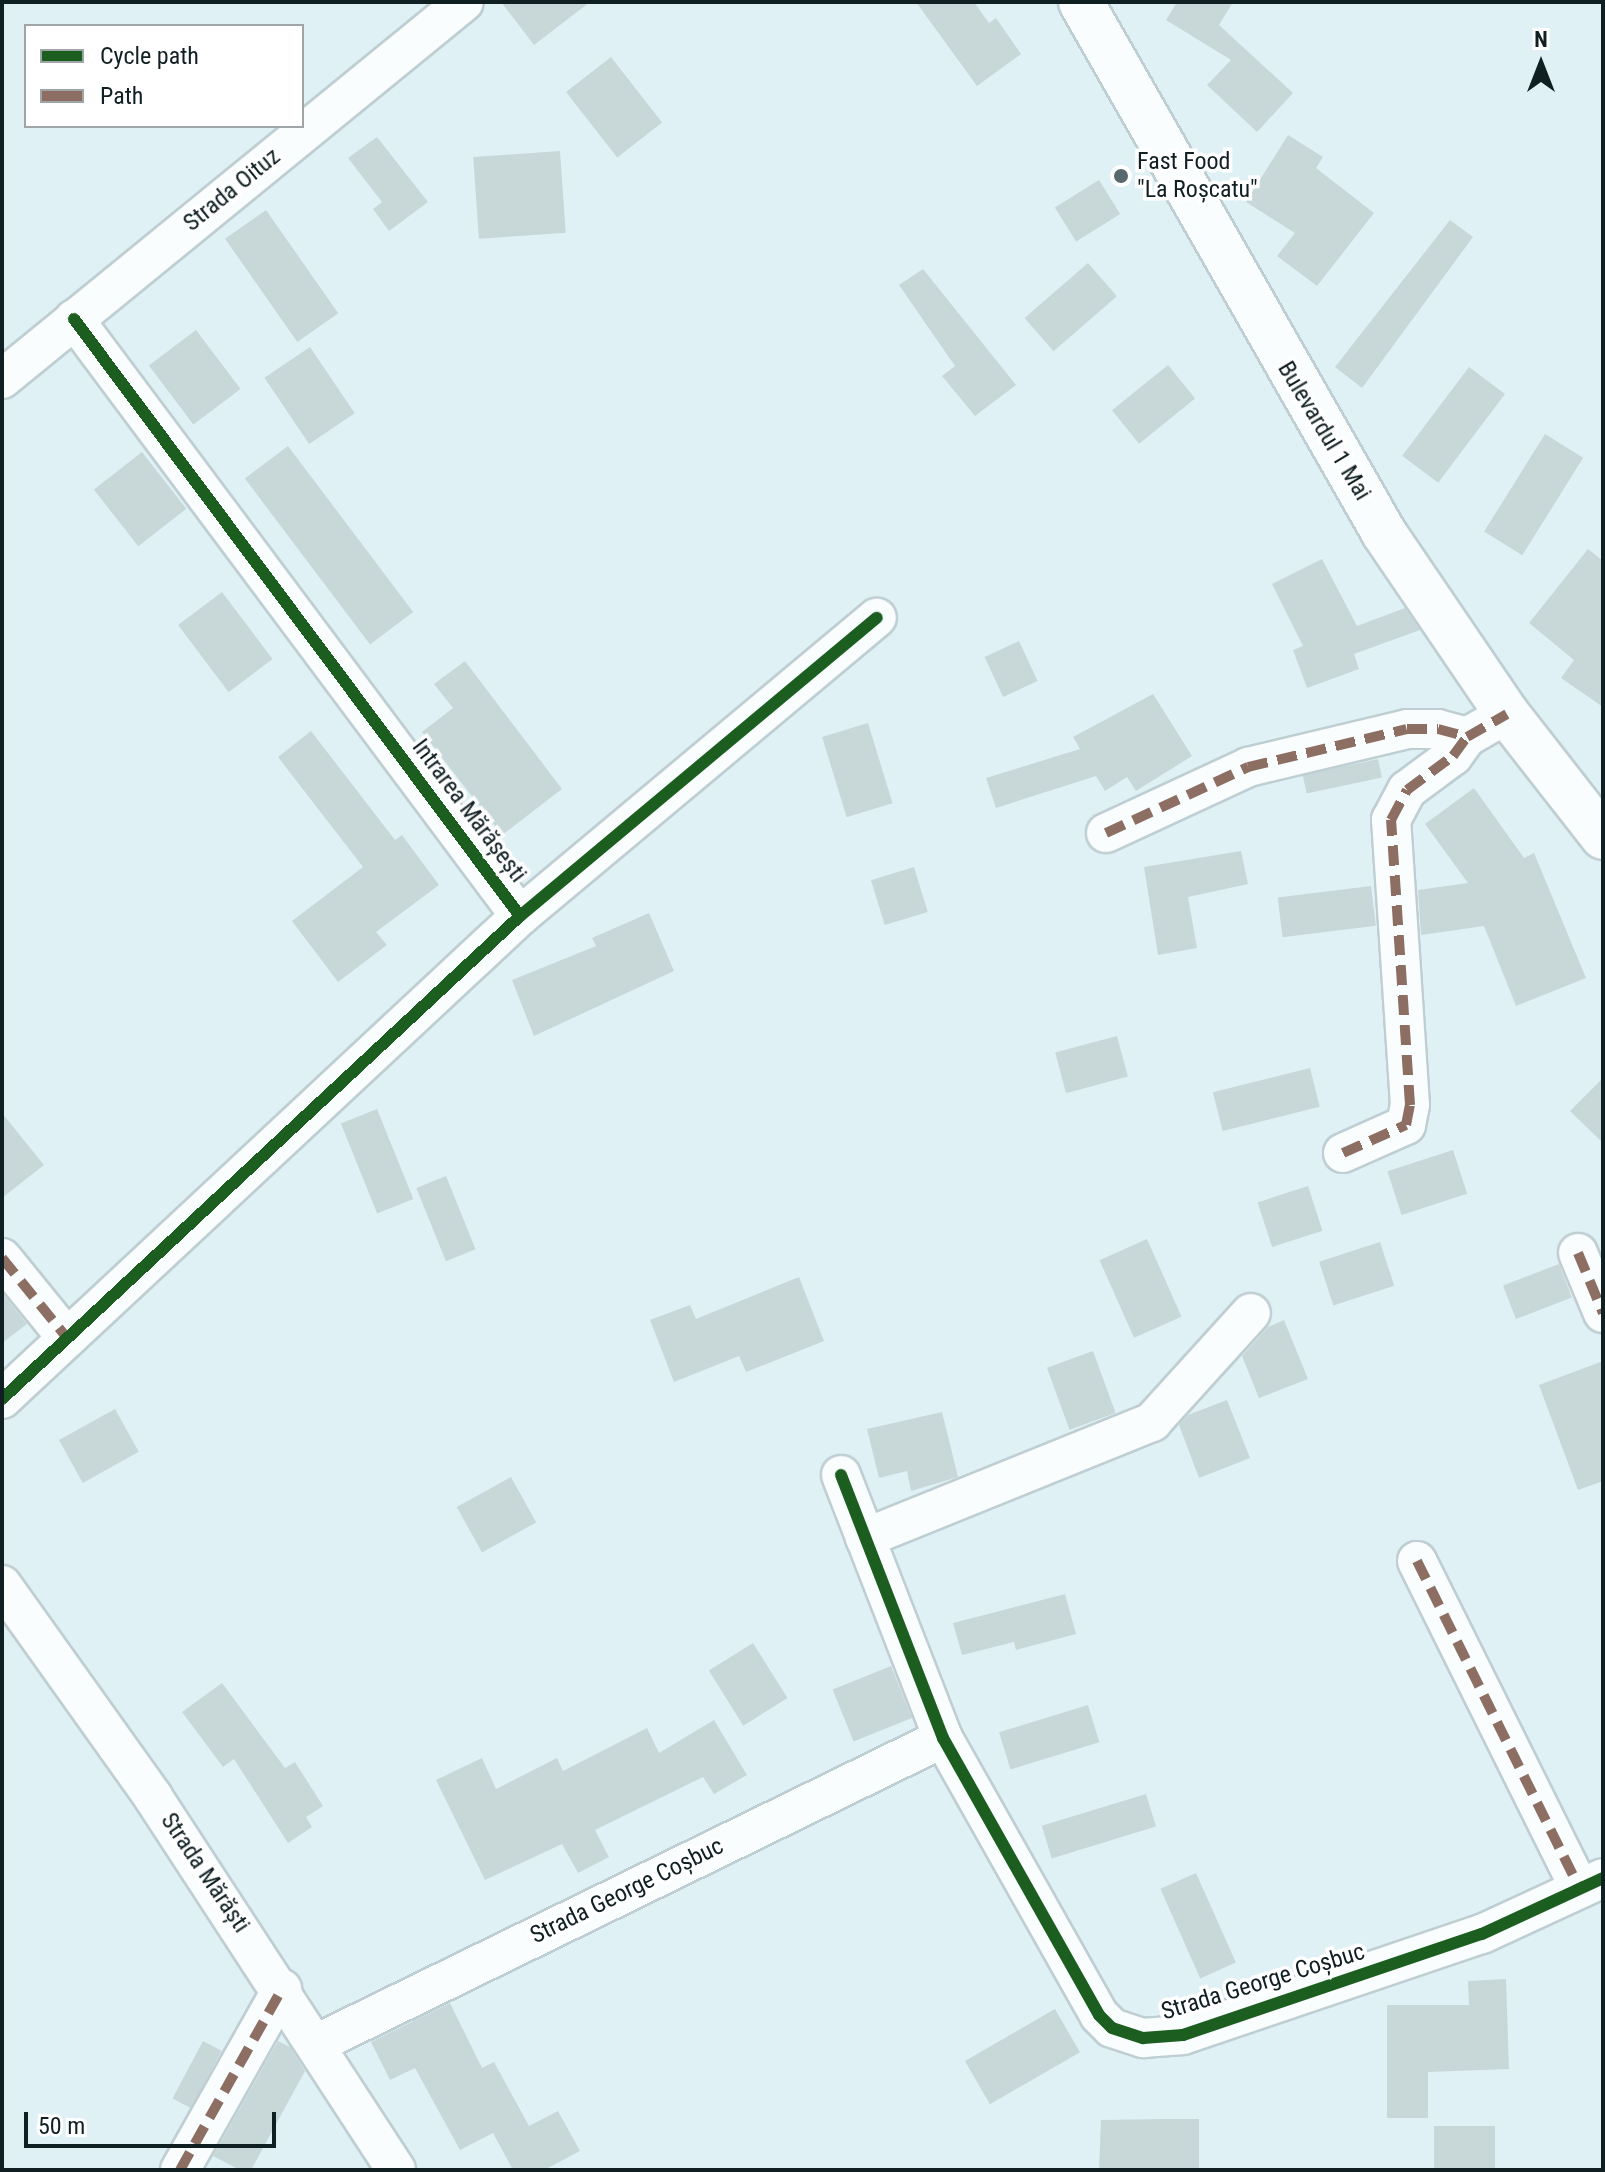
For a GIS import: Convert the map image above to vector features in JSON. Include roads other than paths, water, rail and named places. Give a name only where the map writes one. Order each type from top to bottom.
[{"type":"main road","name":"Bulevardul 1 Mai","points":[[1081,2],[1384,533],[1507,714],[1603,837]]},
{"type":"street","name":"Strada Oituz","points":[[2,379],[464,2]]},
{"type":"street","name":"Intrarea Mărășești","points":[[2,1399],[520,916],[74,319]]},
{"type":"street","points":[[520,916],[877,618]]},
{"type":"street","points":[[1343,1153],[1406,1125],[1410,1105],[1391,820],[1407,790],[1453,756],[1467,737],[1507,714]]},
{"type":"street","points":[[1106,833],[1204,783],[1264,762],[1407,729],[1438,729],[1467,737]]},
{"type":"street","points":[[1578,1253],[1603,1313]]},
{"type":"street","points":[[2,1258],[67,1338]]},
{"type":"street","points":[[865,1538],[1152,1422],[1251,1313]]},
{"type":"street","points":[[841,1475],[943,1738]]},
{"type":"street","points":[[1417,1561],[1591,1884]]},
{"type":"street","name":"Strada Mărăști","points":[[2,1585],[282,1989],[396,2170]]},
{"type":"street","name":"Strada George Coșbuc","points":[[318,2043],[943,1738],[1099,2015],[1129,2035],[1183,2035],[1482,1934],[1591,1884]]},
{"type":"street","points":[[180,2170],[282,1989]]},
{"type":"place","name":"Fast Food \"La Roșcatu\"","points":[[1121,176]]}]
